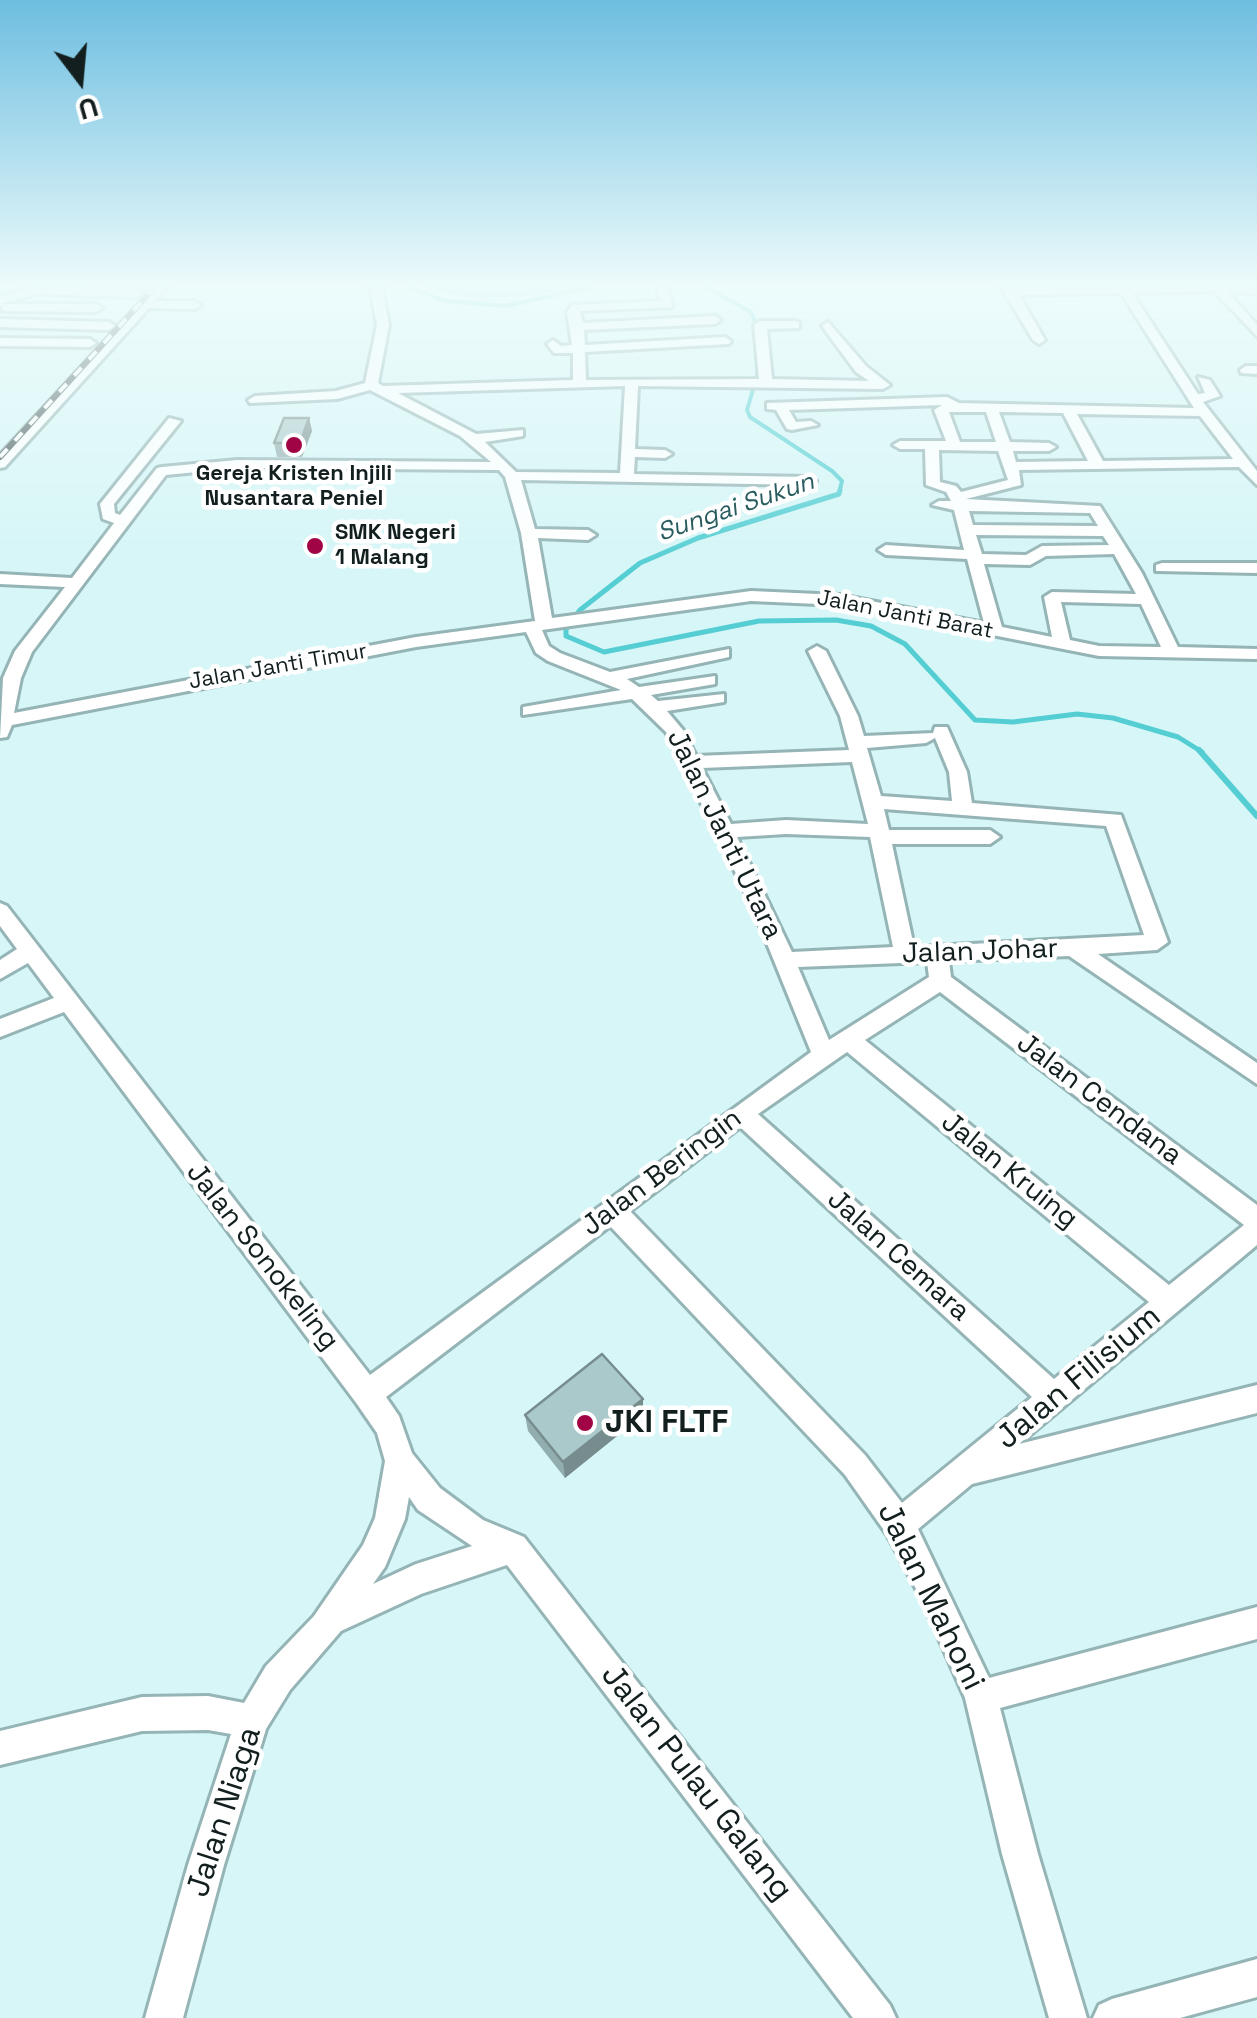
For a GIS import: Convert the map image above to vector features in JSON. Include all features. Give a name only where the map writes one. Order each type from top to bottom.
[{"type":"street","points":[[0,441],[55,381]]},
{"type":"street","points":[[0,464],[70,381]]},
{"type":"street","points":[[375,388],[376,381]]},
{"type":"street","points":[[420,389],[421,381]]},
{"type":"street","points":[[255,400],[337,395],[375,388],[494,393],[664,381]]},
{"type":"street","points":[[769,381],[786,385],[882,384]]},
{"type":"street","points":[[878,381],[920,402]]},
{"type":"street","points":[[1183,381],[1257,481]]},
{"type":"street","points":[[1194,399],[1214,396],[1204,381]]},
{"type":"street","points":[[627,476],[632,382]]},
{"type":"street","points":[[786,385],[788,392],[778,395],[784,426],[811,426]]},
{"type":"street","points":[[375,388],[473,439],[508,471],[529,534],[543,623]]},
{"type":"street","points":[[779,406],[947,401],[958,407]]},
{"type":"street","points":[[956,446],[940,413],[943,408],[1204,412]]},
{"type":"street","points":[[959,502],[1016,482],[991,408]]},
{"type":"street","points":[[1068,410],[1099,467]]},
{"type":"street","points":[[123,521],[108,516],[107,504],[174,421]]},
{"type":"street","points":[[473,439],[518,433]]},
{"type":"street","points":[[900,445],[1088,447]]},
{"type":"street","points":[[932,445],[934,486],[952,490],[959,502],[995,632]]},
{"type":"street","points":[[1049,447],[1056,466]]},
{"type":"street","points":[[628,453],[665,454]]},
{"type":"street","points":[[1010,466],[1243,463]]},
{"type":"street","points":[[2,728],[16,666],[156,475],[175,467],[808,480]]},
{"type":"street","points":[[939,505],[1081,501],[1095,509],[1147,599],[1173,654]]},
{"type":"street","points":[[967,530],[1108,531]]},
{"type":"street","points":[[529,534],[588,535]]},
{"type":"street","points":[[886,550],[1030,560],[1042,551],[1117,549]]},
{"type":"street","points":[[1162,568],[1257,568]]},
{"type":"street","points":[[0,579],[76,583]]},
{"type":"street","name":"Jalan Janti Barat","points":[[543,623],[720,599],[792,595],[840,600],[1062,646],[1173,654],[1257,654]]},
{"type":"street","points":[[1062,646],[1052,597],[1147,599]]},
{"type":"street","name":"Jalan Janti Utara","points":[[543,623],[542,648],[554,657],[610,677],[654,706],[693,762],[824,1055]]},
{"type":"street","name":"Jalan Janti Timur","points":[[2,728],[284,664],[543,623]]},
{"type":"street","points":[[816,651],[844,704],[874,802],[905,955]]},
{"type":"street","points":[[610,677],[723,654]]},
{"type":"street","points":[[528,711],[709,680]]},
{"type":"street","points":[[654,706],[718,698]]},
{"type":"street","points":[[693,762],[856,749],[934,734],[958,772],[963,808]]},
{"type":"street","points":[[874,802],[1114,820],[1158,942],[1073,948]]},
{"type":"street","points":[[725,831],[786,826],[816,831],[990,837]]},
{"type":"street","name":"Jalan Sonokeling","points":[[0,911],[367,1394],[388,1426],[400,1461]]},
{"type":"street","name":"Jalan Johar","points":[[784,960],[1073,948],[1257,1076]]},
{"type":"street","points":[[0,971],[29,952]]},
{"type":"street","points":[[937,953],[942,982]]},
{"type":"street","name":"Jalan Beringin","points":[[367,1394],[741,1113],[824,1055],[942,982]]},
{"type":"street","name":"Jalan Cendana","points":[[942,982],[1257,1220]]},
{"type":"street","points":[[0,1028],[68,1002]]},
{"type":"street","name":"Jalan Kruing","points":[[849,1040],[1169,1302]]},
{"type":"street","name":"Jalan Cemara","points":[[741,1113],[1056,1399]]},
{"type":"street","name":"Jalan Mahoni","points":[[612,1210],[856,1465],[900,1525],[981,1697],[1020,1854],[1068,2018]]},
{"type":"street","name":"Jalan Filisium","points":[[900,1525],[1257,1229]]},
{"type":"street","points":[[966,1472],[1257,1399]]},
{"type":"street","points":[[325,1626],[357,1583],[384,1536],[400,1461]]},
{"type":"street","name":"Jalan Pulau Galang","points":[[400,1461],[428,1499],[472,1531],[513,1548],[877,2018]]},
{"type":"street","points":[[325,1626],[380,1594],[513,1548]]},
{"type":"street","points":[[981,1697],[1257,1624]]},
{"type":"street","name":"Jalan Niaga","points":[[164,2018],[206,1865],[252,1720],[278,1678],[325,1626]]},
{"type":"street","points":[[0,1748],[142,1714],[208,1713],[252,1720]]},
{"type":"street","points":[[1112,2018],[1257,1978]]},
{"type":"building","points":[[284,418],[309,418],[300,443],[274,443]]},
{"type":"building","name":"JKI FLTF","points":[[602,1354],[643,1399],[563,1462],[525,1415]]},
{"type":"waterway","name":"Sungai Sukun","points":[[755,381],[747,410],[750,417],[832,471],[842,481],[839,493]]},
{"type":"waterway","name":"Sungai Sukun","points":[[840,490],[839,494],[698,538],[640,563],[580,610],[566,629],[566,636],[604,652],[759,621],[836,620],[871,626],[905,644],[975,720],[1013,722],[1077,714],[1113,718],[1178,737],[1199,750]]},
{"type":"waterway","name":"Sungai Sukun","points":[[1199,750],[1257,816]]},
{"type":"railway","points":[[0,457],[69,381]]},
{"type":"place","name":"Gereja Kristen Injili Nusantara Peniel","points":[[294,445]]},
{"type":"place","name":"SMK Negeri 1 Malang","points":[[315,546]]},
{"type":"place","name":"JKI FLTF","points":[[585,1423]]}]
